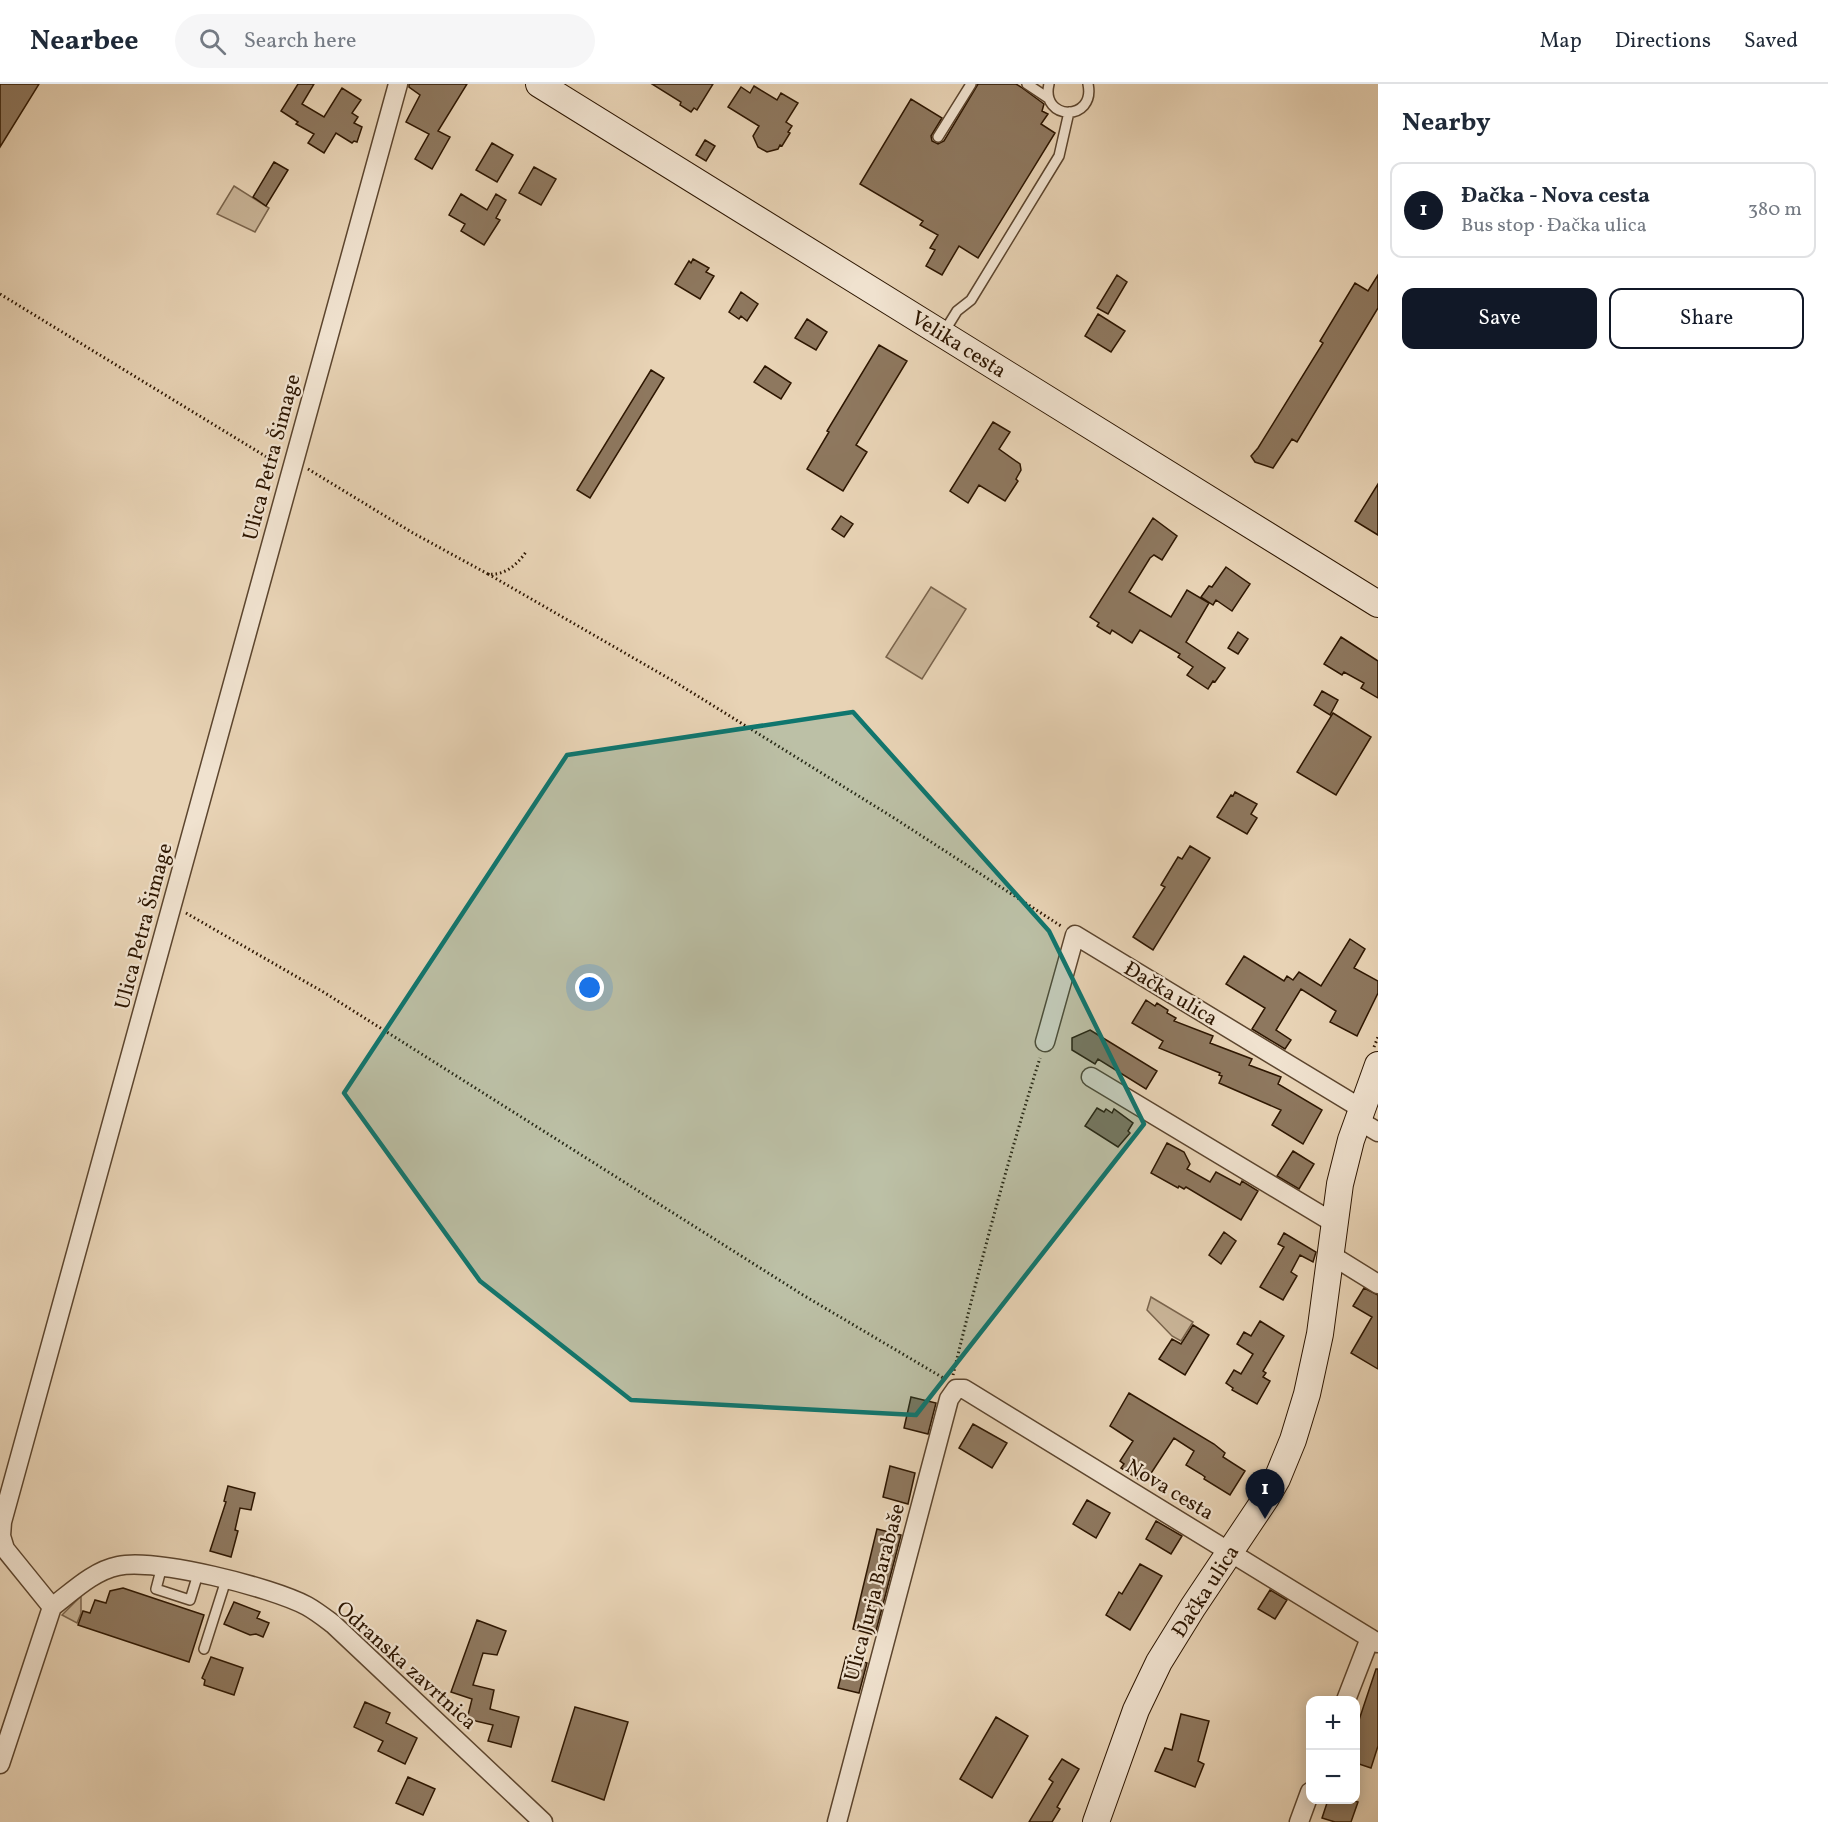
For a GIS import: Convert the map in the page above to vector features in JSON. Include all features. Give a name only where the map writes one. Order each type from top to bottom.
[{"type":"main road","name":"Velika cesta","points":[[539,84],[1378,604]]},
{"type":"main road","name":"Đačka ulica","points":[[1096,1822],[1136,1710],[1159,1662],[1277,1479],[1301,1416],[1320,1334],[1340,1184],[1366,1120],[1378,1065]]},
{"type":"street","name":"Ulica Petra Šimage","points":[[52,1607],[5,1549],[1,1536],[2,1522],[398,84]]},
{"type":"street","points":[[1045,1042],[1075,935]]},
{"type":"street","name":"Đačka ulica","points":[[1075,935],[1366,1120]]},
{"type":"street","points":[[1091,1077],[1334,1223]]},
{"type":"street","points":[[1331,1255],[1378,1284]]},
{"type":"street","name":"Ulica Jurja Barabaše","points":[[837,1822],[949,1399],[956,1389],[969,1392]]},
{"type":"street","name":"Nova cesta","points":[[969,1392],[1374,1641]]},
{"type":"street","name":"Odranska zavrtnica","points":[[52,1607],[94,1576],[118,1566],[152,1564],[267,1590],[308,1606],[333,1624],[543,1822]]},
{"type":"street","points":[[0,1764],[52,1607]]},
{"type":"street","points":[[1348,1696],[1374,1641]]},
{"type":"street","points":[[1299,1822],[1306,1804]]},
{"type":"lane","points":[[938,137],[971,84]]},
{"type":"lane","points":[[1026,84],[1048,98],[1056,109],[1069,112],[1086,104],[1088,84]]},
{"type":"lane","points":[[1048,98],[1049,84]]},
{"type":"lane","points":[[943,334],[957,311],[971,300],[1059,156],[1069,112]]},
{"type":"lane","points":[[162,1566],[156,1589],[190,1600],[198,1574]]},
{"type":"lane","points":[[204,1649],[226,1580]]},
{"type":"path","points":[[0,294],[270,459],[293,463],[685,688],[894,818],[1075,935]]},
{"type":"path","points":[[488,574],[507,570],[520,561],[526,552]]},
{"type":"path","points":[[172,904],[325,993],[803,1294],[951,1383],[1017,1129],[1045,1042]]},
{"type":"highlighted area","points":[[853,712],[1049,931],[1144,1124],[916,1415],[631,1400],[480,1281],[344,1093],[567,755]]},
{"type":"shaded area","points":[[234,186],[269,208],[255,232],[217,214]]},
{"type":"shaded area","points":[[931,587],[966,609],[922,679],[886,657]]},
{"type":"shaded area","points":[[1151,1297],[1193,1322],[1181,1341],[1172,1336],[1147,1310]]},
{"type":"shaded area","points":[[81,1596],[81,1613],[77,1623],[62,1615]]},
{"type":"building","points":[[0,84],[39,84],[0,147]]},
{"type":"building","points":[[298,84],[314,84],[302,104],[324,117],[342,88],[361,100],[352,113],[358,117],[354,123],[362,127],[357,142],[352,143],[336,133],[324,153],[308,143],[314,134],[296,124],[298,122],[281,111]]},
{"type":"building","points":[[409,84],[467,84],[438,131],[450,137],[432,169],[415,159],[429,134],[406,122],[420,95],[409,87]]},
{"type":"building","points":[[652,84],[713,84],[697,110],[694,108],[691,112],[680,105],[681,102]]},
{"type":"building","points":[[978,84],[1016,84],[1021,87],[1044,104],[1042,111],[1048,114],[1041,124],[1055,133],[978,258],[959,246],[942,275],[926,266],[935,250],[930,248],[938,235],[920,225],[923,221],[860,184],[911,99],[942,118],[931,136],[932,141],[938,144],[944,141]]},
{"type":"building","points":[[754,86],[777,100],[781,93],[798,103],[786,122],[792,126],[788,132],[790,133],[778,149],[767,152],[758,147],[753,136],[759,126],[728,107],[741,87],[750,93]]},
{"type":"building","points":[[705,140],[715,146],[706,161],[696,155]]},
{"type":"building","points":[[492,143],[513,155],[497,182],[476,170]]},
{"type":"building","points":[[274,162],[288,170],[266,206],[253,197]]},
{"type":"building","points":[[534,167],[556,179],[541,205],[519,193]]},
{"type":"building","points":[[461,194],[487,210],[496,194],[506,200],[496,218],[500,220],[484,245],[461,231],[465,224],[449,215]]},
{"type":"building","points":[[693,259],[709,268],[706,272],[714,276],[700,299],[675,284],[689,261],[691,263]]},
{"type":"building","points":[[1117,275],[1127,282],[1108,314],[1097,308]]},
{"type":"building","points":[[1378,275],[1378,308],[1297,442],[1292,439],[1273,468],[1255,462],[1251,456],[1323,343],[1320,341],[1355,283],[1368,291]]},
{"type":"building","points":[[741,292],[758,304],[747,321],[729,312]]},
{"type":"building","points":[[1098,314],[1125,331],[1111,352],[1085,336]]},
{"type":"building","points":[[807,319],[827,332],[816,350],[795,338]]},
{"type":"building","points":[[879,345],[907,361],[856,445],[867,452],[843,491],[807,469]]},
{"type":"building","points":[[765,366],[791,383],[781,399],[754,382]]},
{"type":"building","points":[[651,370],[664,378],[590,498],[577,490]]},
{"type":"building","points":[[993,422],[1010,432],[999,449],[1020,464],[1021,470],[1016,479],[1018,481],[1005,501],[979,485],[968,503],[950,491]]},
{"type":"building","points":[[1378,484],[1378,535],[1355,521]]},
{"type":"building","points":[[841,516],[853,524],[844,537],[832,529]]},
{"type":"building","points":[[1153,518],[1177,536],[1162,560],[1154,555],[1150,558],[1129,592],[1171,617],[1187,590],[1209,603],[1186,642],[1225,668],[1208,689],[1187,675],[1193,667],[1178,657],[1180,654],[1140,630],[1132,643],[1112,630],[1110,634],[1097,626],[1099,623],[1090,617]]},
{"type":"building","points":[[1226,567],[1250,584],[1232,611],[1216,600],[1213,605],[1201,597],[1209,586],[1212,587]]},
{"type":"building","points":[[1238,632],[1248,639],[1238,654],[1228,648]]},
{"type":"building","points":[[1341,637],[1378,661],[1378,698],[1361,688],[1364,683],[1344,672],[1342,675],[1324,664]]},
{"type":"building","points":[[1322,691],[1338,700],[1330,715],[1314,705]]},
{"type":"building","points":[[1333,713],[1371,737],[1336,795],[1297,772]]},
{"type":"building","points":[[1235,792],[1257,804],[1251,814],[1257,818],[1247,834],[1217,817]]},
{"type":"building","points":[[1190,846],[1210,858],[1153,950],[1133,937],[1165,887],[1161,885],[1178,857],[1182,859]]},
{"type":"building","points":[[1350,939],[1365,949],[1354,968],[1378,981],[1378,993],[1357,1036],[1330,1022],[1336,1011],[1301,989],[1276,1030],[1291,1040],[1285,1049],[1252,1029],[1265,1008],[1226,984],[1244,956],[1284,981],[1287,976],[1293,980],[1299,972],[1321,986]]},
{"type":"building","points":[[1146,1000],[1155,1006],[1157,1003],[1168,1010],[1167,1013],[1176,1018],[1174,1021],[1213,1036],[1210,1043],[1252,1059],[1249,1065],[1281,1077],[1278,1084],[1322,1110],[1303,1144],[1272,1125],[1281,1110],[1219,1083],[1222,1076],[1219,1075],[1220,1073],[1159,1048],[1163,1041],[1132,1023]]},
{"type":"building","points":[[1090,1030],[1157,1071],[1146,1089],[1098,1059],[1095,1064],[1072,1050],[1072,1038]]},
{"type":"building","points":[[1097,1108],[1104,1112],[1106,1109],[1112,1113],[1114,1109],[1133,1123],[1128,1131],[1130,1133],[1118,1147],[1085,1126]]},
{"type":"building","points":[[1167,1143],[1184,1152],[1190,1164],[1187,1169],[1210,1182],[1216,1172],[1240,1185],[1242,1181],[1258,1191],[1241,1220],[1186,1187],[1184,1189],[1179,1186],[1178,1188],[1151,1173]]},
{"type":"building","points":[[1293,1151],[1314,1164],[1299,1189],[1277,1176]]},
{"type":"building","points":[[1224,1232],[1236,1241],[1221,1264],[1209,1255]]},
{"type":"building","points":[[1284,1233],[1316,1252],[1313,1262],[1300,1255],[1291,1272],[1297,1276],[1283,1300],[1260,1287],[1284,1247],[1278,1244]]},
{"type":"building","points":[[1364,1288],[1378,1295],[1378,1369],[1351,1353],[1372,1317],[1353,1306]]},
{"type":"building","points":[[1260,1321],[1284,1336],[1263,1371],[1266,1373],[1263,1377],[1270,1381],[1257,1404],[1232,1390],[1233,1388],[1226,1383],[1234,1370],[1241,1374],[1253,1354],[1237,1344],[1244,1332],[1251,1336]]},
{"type":"building","points":[[1193,1325],[1209,1335],[1185,1375],[1159,1359],[1172,1339],[1181,1344]]},
{"type":"building","points":[[1129,1393],[1214,1444],[1225,1453],[1223,1457],[1245,1471],[1230,1495],[1186,1465],[1194,1451],[1174,1438],[1143,1482],[1121,1468],[1124,1464],[1120,1461],[1133,1441],[1110,1426]]},
{"type":"building","points":[[911,1397],[936,1403],[928,1434],[904,1428]]},
{"type":"building","points":[[973,1424],[1007,1443],[992,1468],[959,1448]]},
{"type":"building","points":[[890,1466],[915,1473],[908,1504],[883,1497]]},
{"type":"building","points":[[228,1486],[255,1493],[251,1510],[240,1508],[235,1530],[238,1531],[231,1557],[210,1551],[226,1502],[224,1501]]},
{"type":"building","points":[[1087,1500],[1110,1513],[1096,1538],[1073,1524]]},
{"type":"building","points":[[1156,1521],[1182,1536],[1171,1554],[1146,1539]]},
{"type":"building","points":[[877,1529],[901,1535],[875,1635],[853,1629]]},
{"type":"building","points":[[1140,1564],[1162,1576],[1130,1630],[1106,1615],[1119,1592],[1122,1594]]},
{"type":"building","points":[[123,1588],[204,1615],[189,1662],[78,1625],[83,1611],[90,1613],[95,1600],[106,1603],[110,1591]]},
{"type":"building","points":[[1270,1590],[1287,1600],[1275,1619],[1258,1609]]},
{"type":"building","points":[[234,1602],[260,1612],[257,1618],[269,1623],[263,1637],[256,1634],[250,1635],[224,1624]]},
{"type":"building","points":[[477,1620],[506,1631],[497,1655],[483,1653],[473,1685],[494,1690],[490,1709],[519,1717],[511,1747],[488,1741],[493,1725],[467,1719],[472,1699],[451,1692]]},
{"type":"building","points":[[211,1657],[243,1668],[234,1695],[204,1685],[205,1680],[202,1678]]},
{"type":"building","points":[[846,1657],[867,1663],[859,1693],[838,1688]]},
{"type":"building","points":[[1376,1669],[1378,1669],[1378,1746],[1371,1768],[1360,1764],[1360,1717]]},
{"type":"building","points":[[365,1702],[390,1713],[386,1723],[417,1738],[405,1764],[378,1751],[383,1741],[354,1727]]},
{"type":"building","points":[[575,1707],[628,1722],[604,1800],[552,1781]]},
{"type":"building","points":[[1181,1714],[1209,1721],[1198,1761],[1204,1764],[1195,1787],[1155,1771],[1165,1748],[1172,1750]]},
{"type":"building","points":[[996,1717],[1028,1736],[992,1798],[960,1779]]},
{"type":"building","points":[[1062,1759],[1079,1769],[1057,1807],[1060,1809],[1052,1822],[1029,1822],[1053,1782],[1049,1779]]},
{"type":"building","points":[[408,1777],[435,1789],[423,1815],[396,1803]]},
{"type":"building","points":[[1327,1804],[1357,1804],[1351,1822],[1335,1822],[1322,1818]]},
{"type":"place","name":"Đačka - Nova cesta","points":[[1265,1519]]}]
